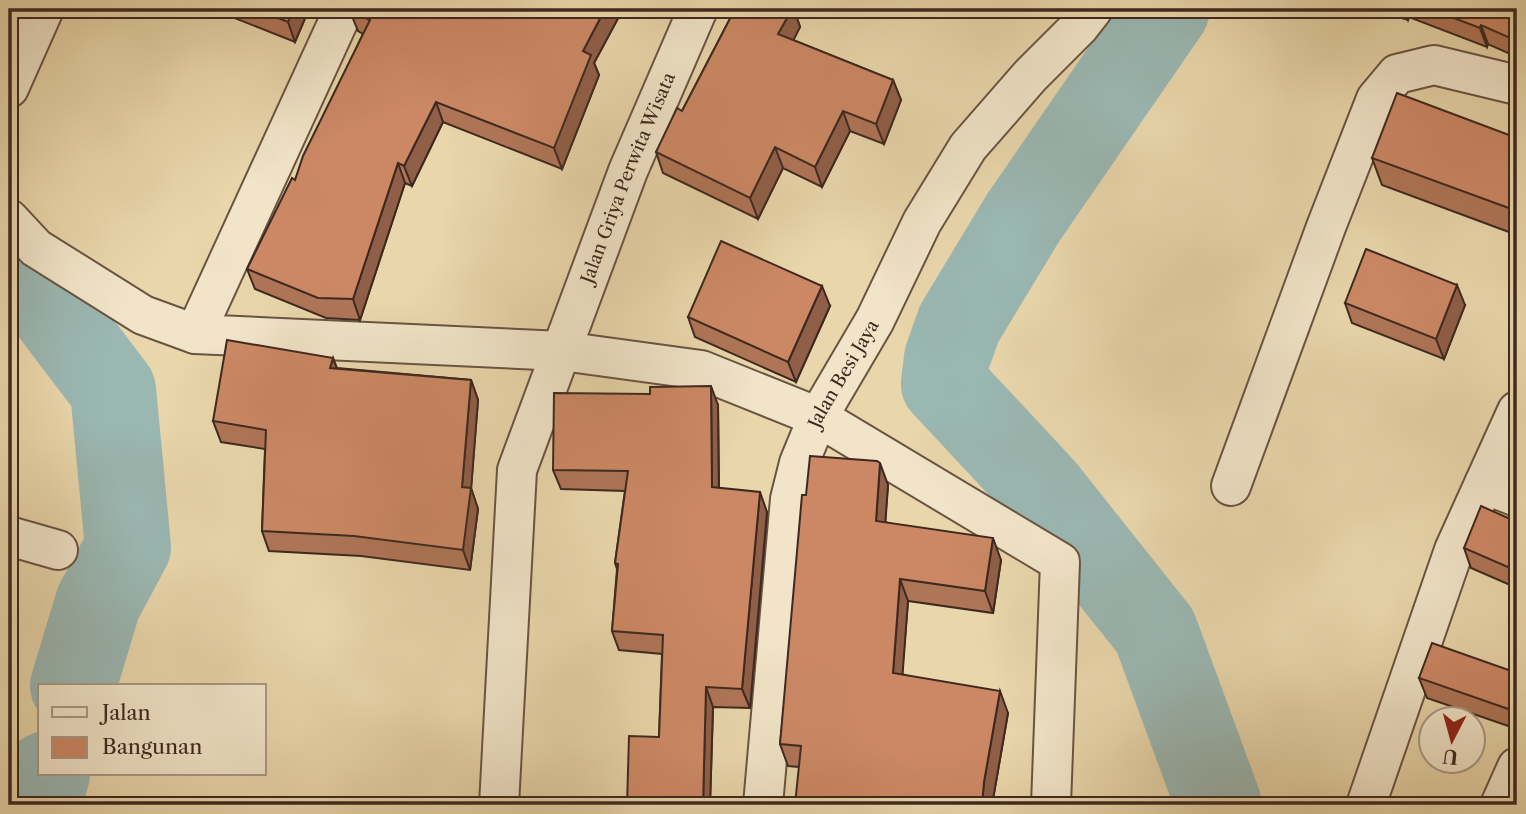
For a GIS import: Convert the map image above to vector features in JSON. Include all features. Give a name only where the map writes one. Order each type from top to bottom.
[{"type":"street","points":[[9,88],[44,9]]},
{"type":"street","points":[[195,334],[344,9]]},
{"type":"street","name":"Jalan Griya Perwita Wisata","points":[[499,805],[517,470],[628,171],[698,9]]},
{"type":"street","name":"Jalan Besi Jaya","points":[[763,805],[790,499],[799,463],[818,417],[875,320],[922,222],[968,147],[1093,9]]},
{"type":"street","points":[[1231,485],[1376,99],[1397,74],[1434,65],[1517,85]]},
{"type":"street","points":[[9,219],[36,248],[143,315],[195,334],[562,351],[701,370],[818,417],[1060,562],[1051,805]]},
{"type":"street","points":[[1366,805],[1454,550],[1501,491],[1517,411]]},
{"type":"street","points":[[9,536],[58,550]]},
{"type":"street","points":[[1500,805],[1517,767]]},
{"type":"building","points":[[255,9],[293,9],[288,22]]},
{"type":"building","points":[[605,9],[583,51],[591,55],[554,148],[436,102],[404,166],[398,163],[353,299],[318,298],[247,269],[292,178],[295,180],[303,156],[370,20],[350,11]]},
{"type":"building","points":[[735,9],[792,9],[778,34],[893,80],[876,124],[843,111],[815,167],[775,147],[750,198],[656,152],[677,108],[682,111]]},
{"type":"building","points":[[1430,9],[1517,9],[1517,41],[1481,25],[1480,28]]},
{"type":"building","points":[[1397,93],[1517,138],[1517,211],[1372,158]]},
{"type":"building","points":[[721,241],[822,286],[788,362],[688,317]]},
{"type":"building","points":[[1366,249],[1457,285],[1436,339],[1345,303]]},
{"type":"building","points":[[227,340],[333,358],[330,368],[471,380],[462,487],[471,488],[463,550],[354,536],[262,531],[266,430],[213,421]]},
{"type":"building","points":[[711,386],[712,487],[760,492],[742,689],[706,687],[703,805],[627,805],[629,736],[659,737],[663,635],[612,631],[618,564],[615,563],[628,471],[553,470],[554,393],[650,394],[650,387]]},
{"type":"building","points":[[810,456],[880,463],[876,521],[993,538],[985,591],[900,579],[893,673],[1000,691],[982,805],[795,805],[801,746],[780,744],[802,495],[806,495]]},
{"type":"building","points":[[1481,506],[1517,522],[1517,571],[1464,548]]},
{"type":"building","points":[[1432,643],[1517,673],[1517,712],[1419,678]]},
{"type":"building","points":[[1517,786],[1517,805],[1508,805]]},
{"type":"building","points":[[527,799],[591,805],[526,805]]},
{"type":"waterway","points":[[1167,9],[1023,218],[959,324],[947,358],[944,384],[1042,489],[1155,631],[1219,805]]},
{"type":"waterway","points":[[9,253],[113,390],[128,547],[98,603],[74,684]]},
{"type":"waterway","points":[[38,805],[46,776]]}]
